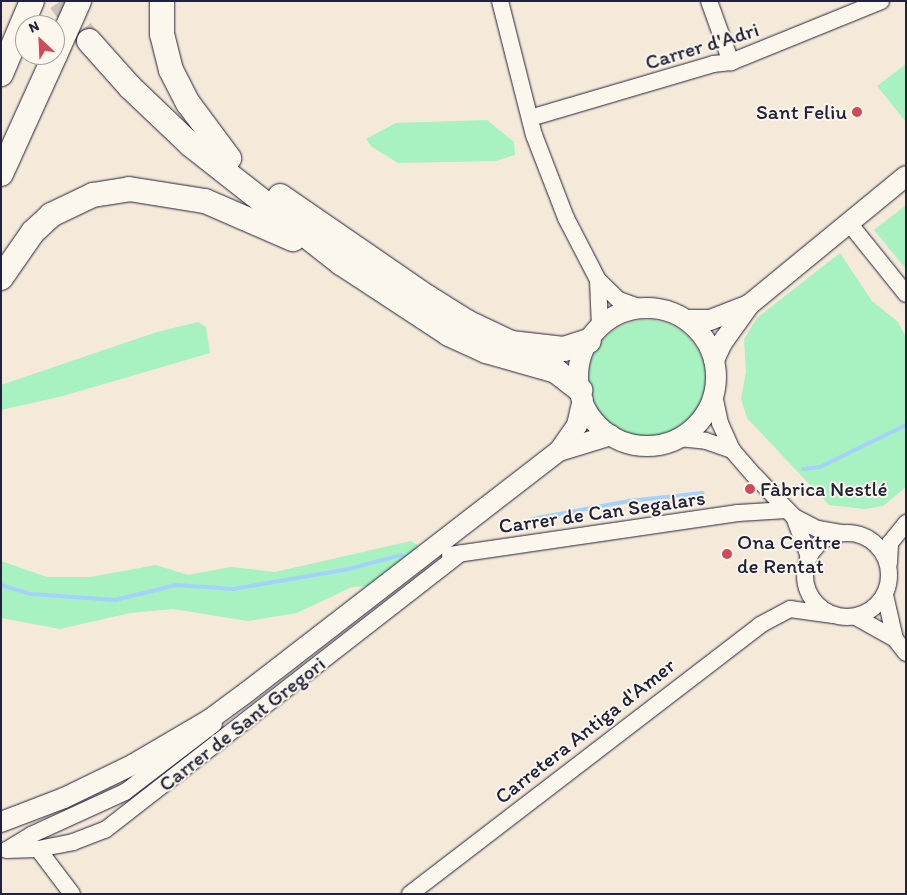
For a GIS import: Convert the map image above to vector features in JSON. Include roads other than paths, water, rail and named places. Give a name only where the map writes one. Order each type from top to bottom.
[{"type":"highway","points":[[1,74],[32,1]]},
{"type":"highway","points":[[65,32],[79,1]]},
{"type":"highway","points":[[162,1],[162,34],[170,70],[188,103],[229,158]]},
{"type":"highway","points":[[581,395],[556,371],[486,351],[449,334],[342,263],[190,145],[130,87],[93,33],[184,122],[229,158],[286,201],[466,322],[518,344],[564,349],[594,334]]},
{"type":"highway","points":[[1,174],[50,65]]},
{"type":"highway","points":[[1,278],[33,232],[51,215],[93,195],[129,189],[205,201],[263,224],[342,263]]},
{"type":"main road","points":[[714,360],[704,338],[687,320],[668,311],[641,308],[621,313],[594,334],[580,365],[581,395],[592,418],[611,435],[645,445],[679,438],[701,420],[714,394],[714,360],[722,342],[749,305],[906,176]]},
{"type":"main road","points":[[687,320],[710,320],[749,305]]},
{"type":"main road","name":"Carrer de Sant Gregori","points":[[1,822],[64,798],[134,764],[209,720],[559,452],[577,425],[581,395]]},
{"type":"main road","name":"Carrer de Sant Gregori","points":[[559,452],[611,435]]},
{"type":"street","points":[[500,1],[543,164],[566,218],[598,280],[619,300],[641,308]]},
{"type":"street","points":[[709,1],[731,62]]},
{"type":"street","name":"Carrer d'Adri","points":[[530,118],[713,64],[731,62],[881,1]]},
{"type":"street","points":[[849,223],[906,294]]},
{"type":"street","points":[[594,334],[598,280]]},
{"type":"street","points":[[714,394],[720,423],[732,450],[791,514],[818,529],[865,536],[887,529],[906,518]]},
{"type":"street","points":[[679,438],[706,441],[732,450]]},
{"type":"street","name":"Carrer de Can Segalars","points":[[423,557],[460,554],[738,513],[791,514]]},
{"type":"street","points":[[791,514],[809,557]]},
{"type":"street","points":[[856,617],[875,608],[885,595],[890,581],[890,543],[906,523]]},
{"type":"street","points":[[841,533],[822,541],[809,557],[805,579],[790,609],[856,617],[895,639],[906,653]]},
{"type":"street","points":[[865,536],[878,546],[889,566]]},
{"type":"street","name":"Carrer de Sant Gregori","points":[[34,842],[73,842],[105,830],[460,554]]},
{"type":"street","points":[[805,579],[813,600],[832,615]]},
{"type":"street","points":[[885,595],[895,639]]},
{"type":"street","name":"Carretera Antiga d'Amer","points":[[410,894],[727,647],[790,609]]},
{"type":"street","name":"Carrer de Sant Gregori","points":[[34,842],[149,776],[209,729],[247,692]]},
{"type":"street","points":[[4,851],[34,842],[72,894]]},
{"type":"waterway","points":[[803,469],[820,467],[906,425]]},
{"type":"waterway","points":[[532,519],[629,501],[703,493]]},
{"type":"waterway","points":[[1,585],[31,594],[115,600],[176,585],[233,589],[349,569],[401,555]]},
{"type":"tunnel","points":[[60,1],[89,41]]},
{"type":"place","name":"Sant Feliu","points":[[857,112]]},
{"type":"place","name":"Fàbrica Nestlé","points":[[750,489]]},
{"type":"place","name":"Ona Centre de Rentat","points":[[727,554]]}]
